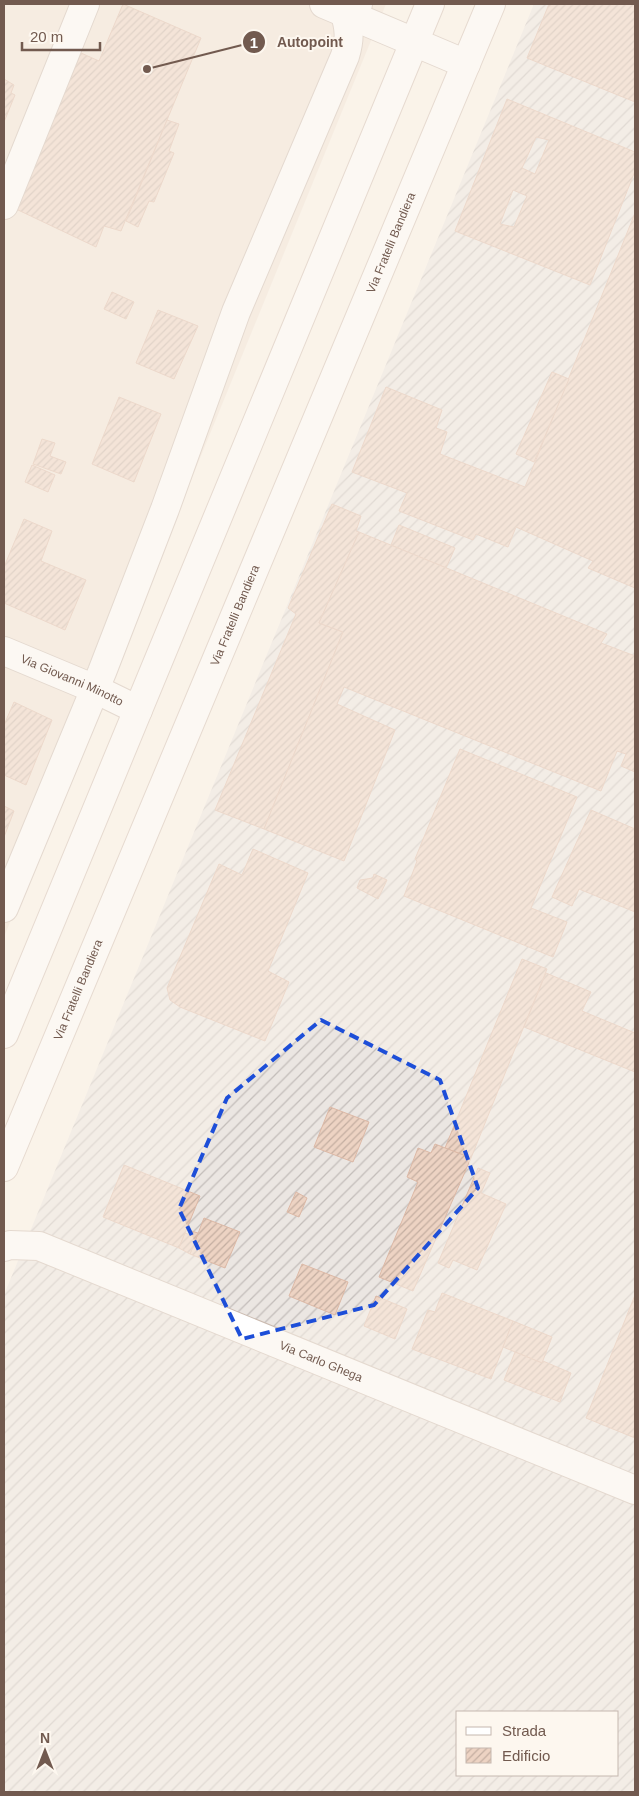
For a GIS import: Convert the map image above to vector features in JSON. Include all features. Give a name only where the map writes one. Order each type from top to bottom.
[{"type":"main road","points":[[4,205],[85,4]]},
{"type":"main road","points":[[383,4],[407,38]]},
{"type":"main road","points":[[4,1034],[138,710],[407,38],[430,4]]},
{"type":"main road","name":"Via Fratelli Bandiera","points":[[4,1167],[491,4]]},
{"type":"main road","points":[[342,6],[466,64]]},
{"type":"main road","points":[[4,908],[95,689],[165,509],[236,312],[345,56],[349,41],[349,24],[342,6]]},
{"type":"main road","name":"Via Giovanni Minotto","points":[[4,651],[95,689],[138,710]]},
{"type":"main road","name":"Via Carlo Ghega","points":[[4,1247],[10,1245],[39,1246],[635,1490]]},
{"type":"highlighted area","points":[[321,1020],[440,1080],[478,1188],[374,1305],[242,1339],[179,1209],[227,1098]]},
{"type":"shaded area","points":[[4,4],[386,4],[4,937]]},
{"type":"shaded area","points":[[534,4],[635,4],[635,1792],[4,1792],[4,1295]]},
{"type":"building","points":[[123,4],[201,38],[121,231],[104,226],[96,247],[16,209],[81,53],[99,61]]},
{"type":"building","points":[[549,4],[635,4],[635,102],[527,58]]},
{"type":"building","points":[[4,79],[14,85],[11,93],[15,95],[4,122]]},
{"type":"building","points":[[507,99],[635,152],[635,171],[590,285],[455,231]],"holes":[[[536,137],[549,140],[535,174],[522,168]],[[513,190],[527,196],[514,227],[500,224]]]},
{"type":"building","points":[[167,120],[179,124],[169,151],[174,153],[154,202],[149,201],[138,227],[126,221]]},
{"type":"building","points":[[635,213],[635,588],[588,568],[593,561],[516,527],[508,547],[476,534],[473,540],[399,511],[407,493],[352,472],[386,387],[442,410],[436,428],[447,432],[440,454],[525,487]]},
{"type":"building","points":[[112,292],[134,302],[126,319],[104,309]]},
{"type":"building","points":[[158,310],[198,326],[174,379],[136,363]]},
{"type":"building","points":[[552,372],[569,379],[534,462],[516,454]]},
{"type":"building","points":[[119,397],[161,414],[134,482],[92,464]]},
{"type":"building","points":[[42,439],[55,443],[50,456],[66,462],[61,474],[33,464]]},
{"type":"building","points":[[32,465],[55,475],[48,492],[25,482]]},
{"type":"building","points":[[332,504],[361,516],[356,531],[359,532],[319,623],[343,632],[264,829],[215,810],[296,614],[288,608]]},
{"type":"building","points":[[24,519],[52,531],[41,561],[86,580],[65,630],[4,603],[4,567]]},
{"type":"building","points":[[399,525],[455,548],[446,568],[391,545]]},
{"type":"building","points":[[359,532],[607,634],[601,643],[635,656],[635,772],[621,766],[626,754],[617,751],[601,791],[344,687],[337,704],[395,730],[344,861],[264,829],[343,632],[319,623]]},
{"type":"building","points":[[14,702],[52,720],[26,785],[4,775],[4,725]]},
{"type":"building","points":[[460,749],[577,797],[531,908],[567,922],[553,957],[404,896],[417,861],[415,859]]},
{"type":"building","points":[[4,806],[14,811],[4,837]]},
{"type":"building","points":[[591,810],[635,829],[635,912],[579,889],[572,906],[552,897]]},
{"type":"building","points":[[253,849],[308,873],[268,971],[289,982],[265,1041],[180,1007],[170,1000],[167,988],[219,864],[242,875]]},
{"type":"building","points":[[374,874],[387,880],[378,899],[357,888],[360,880],[373,878]]},
{"type":"building","points":[[522,959],[547,969],[471,1158],[445,1148]]},
{"type":"building","points":[[546,973],[591,992],[582,1011],[635,1033],[635,1072],[524,1027]]},
{"type":"building","points":[[330,1107],[369,1122],[353,1162],[314,1147]]},
{"type":"building","points":[[435,1144],[471,1158],[413,1291],[379,1277],[418,1182],[407,1177],[418,1148],[431,1153]]},
{"type":"building","points":[[124,1165],[200,1196],[179,1248],[103,1217]]},
{"type":"building","points":[[478,1168],[490,1173],[481,1193],[506,1204],[477,1270],[453,1260],[449,1268],[438,1263]]},
{"type":"building","points":[[296,1192],[307,1198],[299,1217],[287,1212]]},
{"type":"building","points":[[204,1218],[240,1232],[225,1268],[190,1254]]},
{"type":"building","points":[[191,1231],[198,1233],[190,1254],[179,1248],[185,1233],[190,1235]]},
{"type":"building","points":[[302,1264],[348,1282],[335,1315],[289,1296]]},
{"type":"building","points":[[442,1293],[513,1321],[491,1379],[412,1349],[428,1310],[435,1312]]},
{"type":"building","points":[[635,1295],[635,1438],[586,1418]]},
{"type":"building","points":[[376,1296],[407,1309],[395,1339],[364,1326]]},
{"type":"building","points":[[513,1321],[552,1337],[542,1363],[503,1347]]},
{"type":"building","points":[[515,1352],[571,1373],[560,1402],[504,1380]]},
{"type":"place","name":"Autopoint","points":[[147,69]]}]
